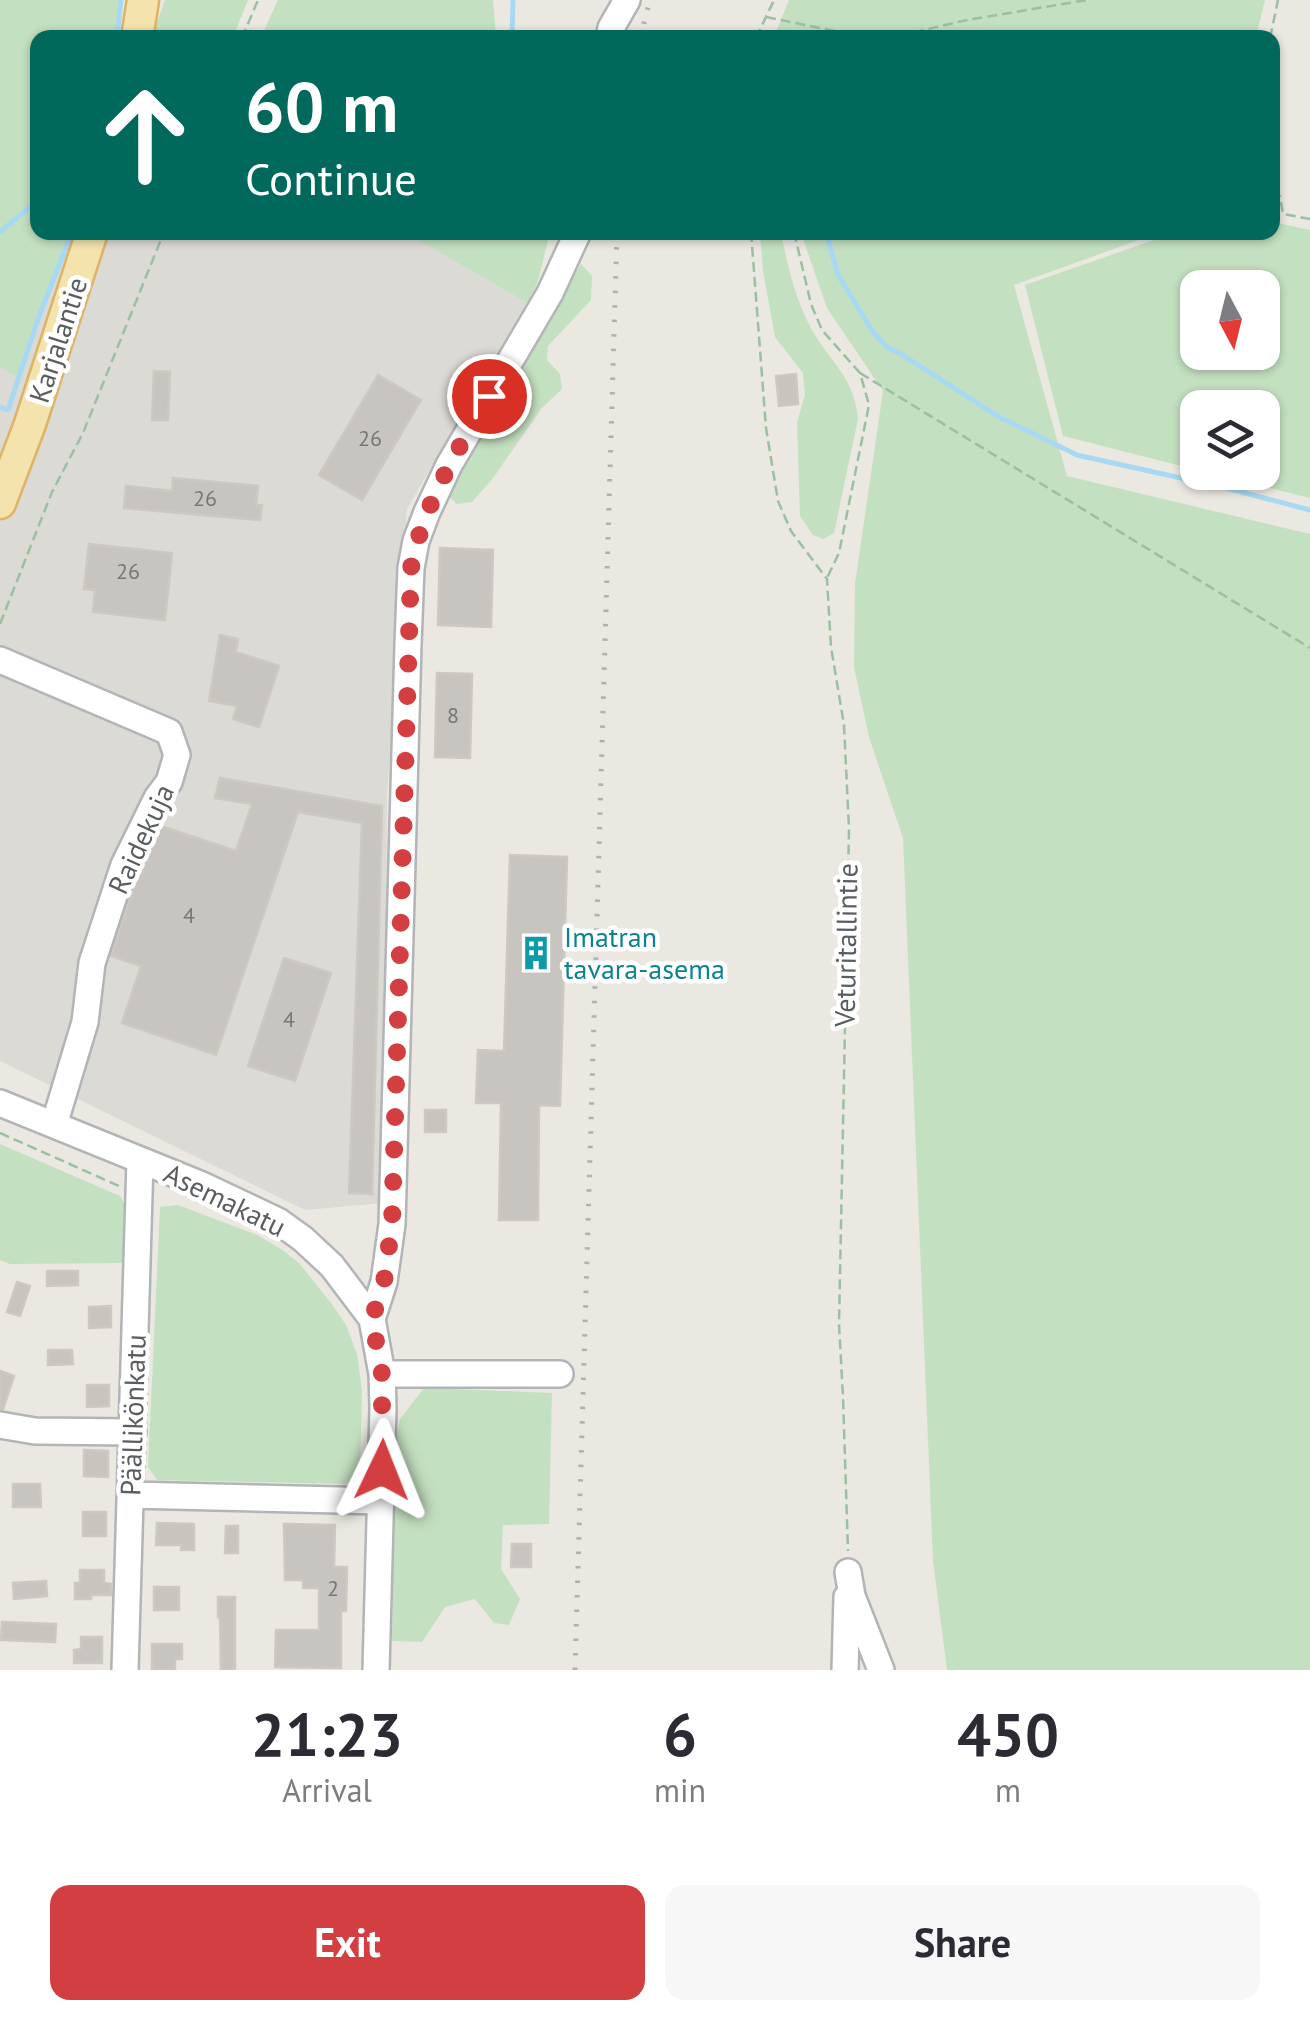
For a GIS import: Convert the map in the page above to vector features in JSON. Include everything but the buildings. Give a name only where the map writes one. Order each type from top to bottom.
[{"type":"main road","points":[[137,30],[143,0]]},
{"type":"main road","name":"Karjalantie","points":[[0,503],[89,240]]},
{"type":"street","points":[[611,30],[627,0]]},
{"type":"street","points":[[372,1319],[384,1282],[392,1224],[408,644],[416,541],[449,465],[550,294],[574,240]]},
{"type":"street","name":"Raidekuja","points":[[0,660],[169,732],[176,754],[169,782],[124,865],[92,964],[85,1022],[54,1125]]},
{"type":"street","name":"Asemakatu","points":[[0,1104],[202,1184],[278,1221],[332,1266],[372,1319],[382,1374],[383,1408],[376,1670]]},
{"type":"street","name":"Päällikönkatu","points":[[125,1670],[140,1160]]},
{"type":"street","points":[[382,1374],[560,1374]]},
{"type":"street","points":[[0,1426],[35,1431],[132,1432]]},
{"type":"street","points":[[131,1495],[381,1500]]},
{"type":"street","points":[[845,1670],[848,1572]]},
{"type":"street","points":[[848,1572],[852,1596],[881,1670]]},
{"type":"path","points":[[245,30],[258,0]]},
{"type":"path","points":[[760,30],[774,0]]},
{"type":"path","points":[[924,30],[1087,0]]},
{"type":"path","points":[[1272,30],[1278,0]]},
{"type":"path","points":[[766,17],[830,30]]},
{"type":"path","points":[[1280,196],[1284,214],[1310,219]]},
{"type":"path","points":[[0,624],[52,492],[82,433],[161,240]]},
{"type":"path","points":[[752,240],[766,428],[778,501],[791,532],[827,579],[839,553],[869,406],[860,373]]},
{"type":"path","points":[[796,240],[811,304],[822,330],[860,373],[1310,648]]},
{"type":"path","name":"Veturitallintie","points":[[827,579],[831,647],[844,725],[849,829],[839,1324],[848,1572]]},
{"type":"path","points":[[0,1133],[139,1195]]},
{"type":"shaded area","points":[[0,222],[30,230],[30,240],[418,240],[527,303],[407,509],[387,794],[384,1203],[305,1210],[0,1061]]},
{"type":"green space","points":[[0,0],[121,0],[118,30],[30,30],[30,240],[69,240],[18,378],[0,366]]},
{"type":"green space","points":[[165,0],[248,0],[236,30],[154,30]]},
{"type":"green space","points":[[278,0],[493,0],[495,30],[264,30]]},
{"type":"green space","points":[[789,0],[1265,0],[1258,30],[777,30]]},
{"type":"green space","points":[[1280,224],[1310,230],[1310,498],[1278,490],[1280,390],[1180,390],[1180,466],[1063,436],[1025,285],[1154,240],[1280,240]]},
{"type":"green space","points":[[418,240],[548,240],[537,284],[527,303]]},
{"type":"green space","points":[[761,240],[783,240],[806,318],[847,381],[856,405],[858,419],[834,533],[823,539],[813,535],[800,516],[797,422],[805,395],[803,373],[775,337]]},
{"type":"green space","points":[[803,240],[1139,240],[1014,285],[1067,476],[1310,534],[1310,1670],[947,1670],[933,1561],[903,838],[869,737],[854,667],[855,584],[883,391],[827,308]]},
{"type":"green space","points":[[581,264],[592,276],[591,300],[548,346],[547,360],[560,374],[562,389],[541,409],[472,502],[457,504],[447,495],[452,480]]},
{"type":"green space","points":[[0,1144],[120,1196],[126,1207],[125,1263],[10,1264],[0,1260]]},
{"type":"green space","points":[[178,1205],[257,1235],[281,1249],[299,1263],[346,1325],[357,1354],[362,1390],[360,1473],[346,1484],[157,1480],[148,1467],[160,1207]]},
{"type":"green space","points":[[424,1388],[552,1393],[549,1524],[503,1525],[501,1569],[520,1599],[509,1625],[494,1623],[475,1599],[445,1607],[422,1642],[392,1641],[395,1452],[400,1419]]},
{"type":"waterway","points":[[118,30],[121,0]]},
{"type":"waterway","points":[[512,30],[513,0]]},
{"type":"waterway","points":[[0,232],[30,207]]},
{"type":"waterway","points":[[0,407],[8,410],[69,240]]},
{"type":"waterway","points":[[828,240],[838,275],[873,332],[887,347],[999,417],[1077,455],[1310,510]]},
{"type":"railway","points":[[642,30],[650,0]]},
{"type":"railway","points":[[575,1670],[617,240]]},
{"type":"place","name":"Imatran tavara-asema","points":[[536,953]]},
{"type":"route","points":[[382,1470],[382,1374],[372,1319],[384,1282],[392,1224],[411,568],[427,512],[489,396]]}]
